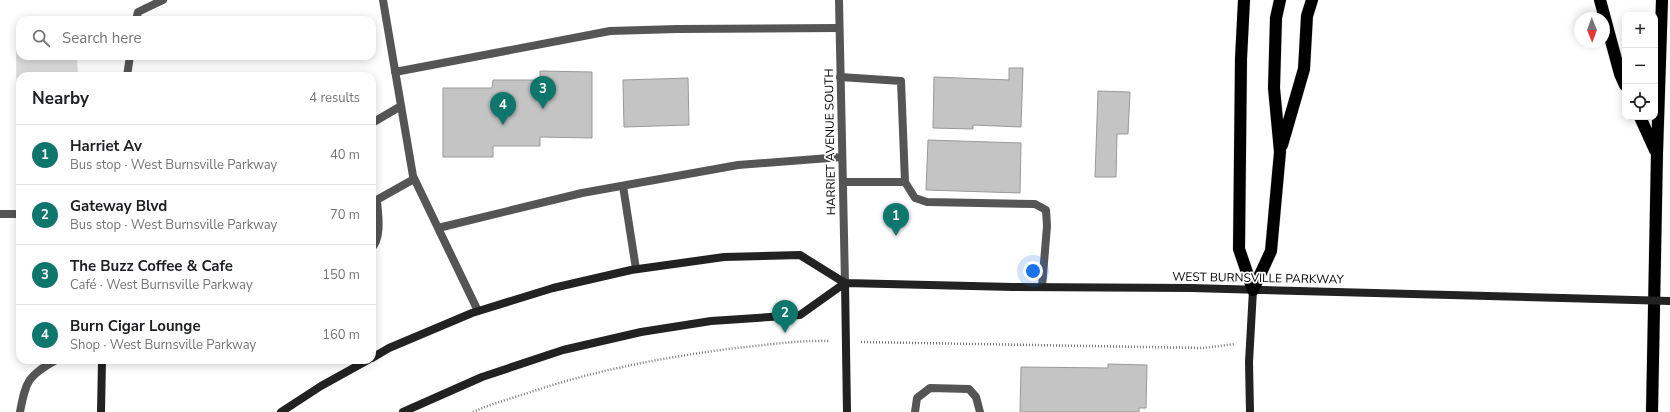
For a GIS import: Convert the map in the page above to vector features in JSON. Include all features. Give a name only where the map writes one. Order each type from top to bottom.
[{"type":"highway","points":[[1244,0],[1241,59],[1239,249],[1252,290]]},
{"type":"highway","points":[[1252,290],[1271,251],[1280,152],[1274,88],[1276,18],[1280,0]]},
{"type":"highway","points":[[1280,152],[1304,69],[1308,16],[1312,0]]},
{"type":"highway","points":[[1600,0],[1622,78]]},
{"type":"highway","points":[[1652,412],[1657,153],[1662,0]]},
{"type":"highway","points":[[1641,120],[1657,153]]},
{"type":"street","points":[[137,16],[138,12],[163,0]]},
{"type":"street","points":[[383,0],[414,178],[478,311]]},
{"type":"street","name":"HARRIET AVENUE SOUTH","points":[[839,0],[845,283]]},
{"type":"street","points":[[396,72],[610,31],[839,28]]},
{"type":"street","points":[[128,72],[129,60]]},
{"type":"street","points":[[840,77],[901,81],[905,182],[915,198],[927,202],[1035,204],[1046,210],[1047,226],[1042,287]]},
{"type":"street","points":[[376,121],[401,106]]},
{"type":"street","points":[[438,228],[582,193],[738,165],[842,157]]},
{"type":"street","points":[[376,200],[414,178]]},
{"type":"street","points":[[843,182],[905,182]]},
{"type":"street","points":[[623,186],[636,269]]},
{"type":"street","points":[[376,212],[378,234],[376,243]]},
{"type":"street","points":[[0,214],[16,214]]},
{"type":"street","points":[[376,356],[389,348],[478,311],[554,288],[636,269],[724,257],[800,255],[845,283]]},
{"type":"street","points":[[403,412],[482,377],[571,348],[641,332],[711,321],[800,315],[845,283]]},
{"type":"street","points":[[845,283],[847,412]]},
{"type":"street","name":"WEST BURNSVILLE PARKWAY","points":[[845,283],[1252,290],[1670,301]]},
{"type":"street","points":[[1250,412],[1249,362],[1252,290]]},
{"type":"street","points":[[20,412],[24,389],[35,372],[49,364]]},
{"type":"street","points":[[101,412],[102,364]]},
{"type":"street","points":[[281,412],[321,386],[361,364]]},
{"type":"street","points":[[915,412],[917,398],[930,388],[954,388],[968,389],[976,397],[980,412]]},
{"type":"shaded area","points":[[16,60],[77,60],[78,72],[16,72]]},
{"type":"building","points":[[1009,68],[1023,68],[1021,127],[973,125],[973,129],[933,128],[934,77],[1009,80]]},
{"type":"building","points":[[540,71],[592,72],[592,138],[540,137],[540,146],[493,146],[493,157],[443,157],[443,88],[492,88],[493,80],[540,80]]},
{"type":"building","points":[[688,78],[689,125],[624,127],[623,80]]},
{"type":"building","points":[[1098,91],[1130,92],[1128,134],[1117,134],[1116,177],[1095,177]]},
{"type":"building","points":[[928,140],[1021,143],[1020,193],[926,190]]},
{"type":"building","points":[[1108,364],[1147,365],[1146,408],[1139,408],[1139,412],[1020,412],[1021,367],[1108,368]]},
{"type":"place","name":"The Buzz Coffee & Cafe","points":[[543,109]]},
{"type":"place","name":"Burn Cigar Lounge","points":[[503,125]]},
{"type":"place","name":"Harriet Av","points":[[896,236]]},
{"type":"place","name":"Gateway Blvd","points":[[785,333]]}]
